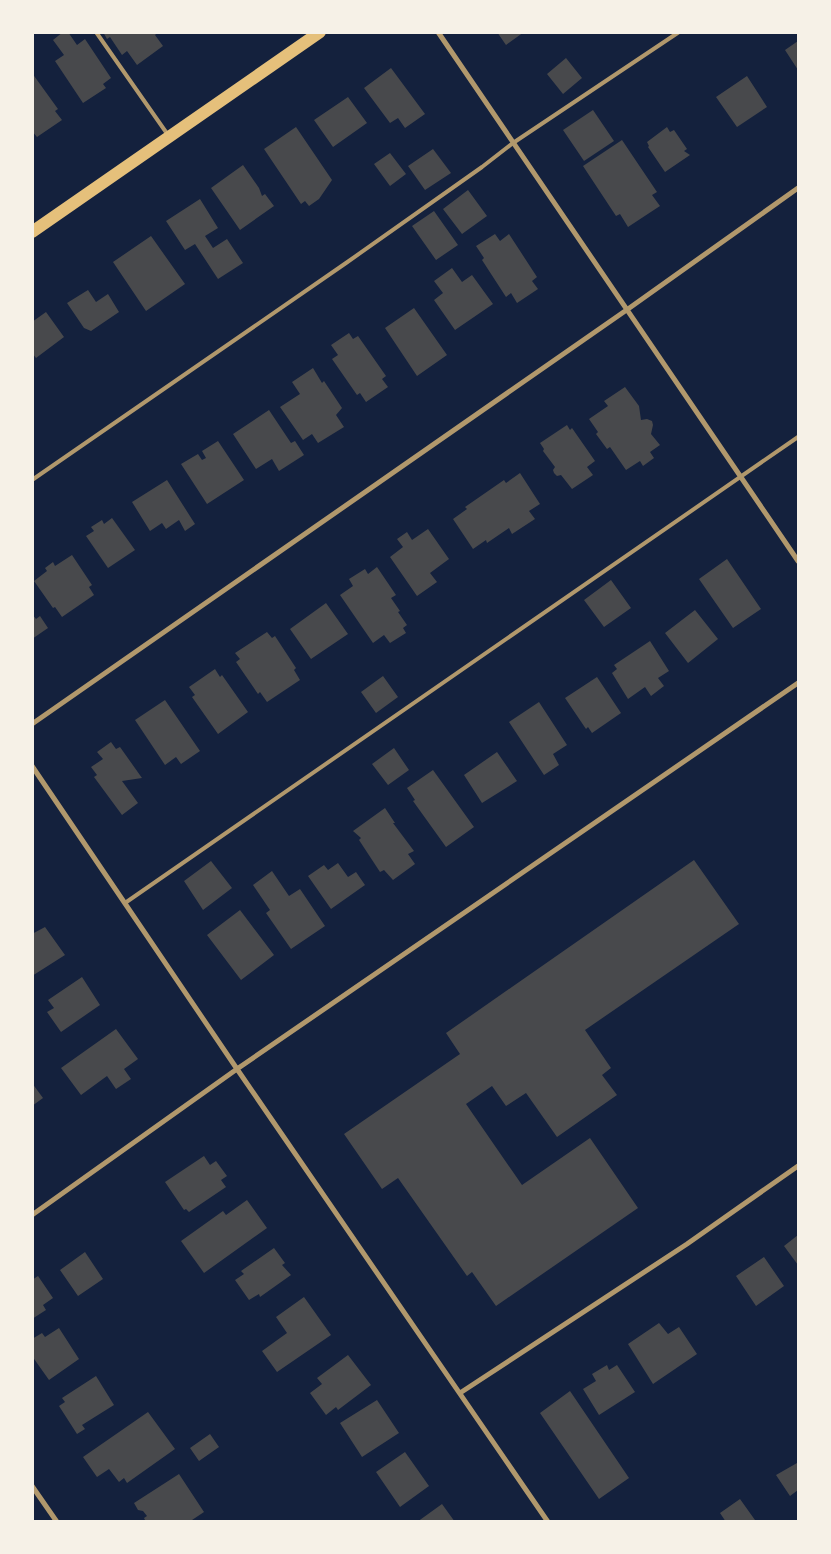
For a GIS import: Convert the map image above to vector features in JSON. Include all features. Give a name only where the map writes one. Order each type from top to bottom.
[{"type":"main road","points":[[32,232],[320,32]]},
{"type":"street","points":[[438,32],[742,476],[798,561]]},
{"type":"street","points":[[32,724],[628,309],[798,188]]},
{"type":"street","points":[[32,1215],[237,1069],[798,683]]},
{"type":"street","points":[[32,766],[548,1522]]},
{"type":"street","points":[[460,1393],[687,1244],[798,1166]]},
{"type":"street","points":[[32,1486],[57,1522]]},
{"type":"lane","points":[[96,32],[170,137]]},
{"type":"lane","points":[[32,480],[482,168],[513,143],[679,32]]},
{"type":"lane","points":[[125,903],[798,437]]},
{"type":"building","points":[[63,32],[68,32],[77,45],[85,39],[111,78],[103,84],[106,88],[83,103],[55,61],[64,55],[53,40]]},
{"type":"building","points":[[103,32],[158,32],[155,35],[163,46],[137,65],[127,51],[122,55],[110,37],[107,39]]},
{"type":"building","points":[[497,32],[524,32],[506,45]]},
{"type":"building","points":[[798,41],[798,70],[785,50]]},
{"type":"building","points":[[566,58],[582,78],[563,94],[547,74]]},
{"type":"building","points":[[391,68],[425,114],[405,128],[398,118],[390,123],[364,88]]},
{"type":"building","points":[[32,73],[58,109],[55,111],[62,120],[37,137],[32,131]]},
{"type":"building","points":[[747,76],[767,107],[737,127],[716,97]]},
{"type":"building","points":[[348,97],[367,123],[333,147],[314,120]]},
{"type":"building","points":[[593,110],[614,141],[584,161],[563,130]]},
{"type":"building","points":[[296,127],[332,180],[319,199],[309,206],[305,201],[301,204],[264,149]]},
{"type":"building","points":[[667,127],[670,132],[674,130],[687,149],[684,151],[690,155],[665,172],[648,147],[647,142]]},
{"type":"building","points":[[622,140],[657,192],[652,195],[660,206],[628,227],[620,214],[616,216],[583,166]]},
{"type":"building","points":[[433,149],[451,173],[425,190],[408,166]]},
{"type":"building","points":[[390,153],[406,174],[390,186],[374,164]]},
{"type":"building","points":[[243,165],[259,188],[262,196],[265,194],[274,206],[240,230],[211,188]]},
{"type":"building","points":[[468,190],[487,216],[462,234],[443,209]]},
{"type":"building","points":[[200,199],[218,228],[205,236],[213,248],[227,239],[243,263],[218,279],[195,244],[185,250],[166,221]]},
{"type":"building","points":[[434,211],[458,245],[436,260],[412,226]]},
{"type":"building","points":[[495,234],[500,241],[509,234],[537,277],[532,281],[538,289],[517,303],[511,293],[506,297],[482,260],[484,258],[476,246]]},
{"type":"building","points":[[151,236],[185,284],[146,311],[113,262]]},
{"type":"building","points":[[452,268],[462,282],[472,275],[493,304],[455,330],[434,300],[443,293],[434,281]]},
{"type":"building","points":[[88,290],[96,302],[108,294],[119,312],[91,331],[84,328],[67,303]]},
{"type":"building","points":[[414,308],[447,355],[417,376],[385,328]]},
{"type":"building","points":[[46,312],[64,337],[36,358],[32,353],[32,322]]},
{"type":"building","points":[[349,333],[353,339],[358,336],[386,376],[382,379],[388,387],[366,402],[360,393],[357,395],[332,359],[338,355],[331,345]]},
{"type":"building","points":[[313,368],[322,383],[324,381],[342,408],[336,415],[344,427],[318,443],[312,434],[303,440],[280,407],[300,394],[292,382]]},
{"type":"building","points":[[625,387],[639,406],[641,420],[647,419],[652,421],[651,434],[660,445],[650,452],[654,458],[643,466],[640,461],[626,470],[610,447],[607,449],[596,434],[598,432],[589,419],[608,406],[604,401]]},
{"type":"building","points":[[269,410],[291,443],[295,441],[304,455],[279,471],[272,459],[256,469],[233,434]]},
{"type":"building","points":[[567,425],[570,430],[572,428],[595,461],[587,467],[593,475],[572,489],[561,475],[557,476],[554,473],[555,467],[543,451],[544,449],[540,443]]},
{"type":"building","points":[[218,441],[244,480],[207,504],[181,464],[198,454],[202,460],[206,458],[202,451]]},
{"type":"building","points":[[520,473],[540,504],[529,511],[535,519],[512,534],[509,528],[487,543],[486,540],[473,549],[453,519],[467,509],[465,507],[504,480],[506,483]]},
{"type":"building","points":[[167,480],[195,524],[185,531],[179,520],[166,529],[162,523],[150,531],[132,502]]},
{"type":"building","points":[[112,518],[135,550],[108,568],[86,536],[94,531],[91,527],[102,520],[104,524]]},
{"type":"building","points":[[428,529],[449,559],[430,573],[437,582],[417,596],[390,557],[403,547],[397,539],[407,532],[412,540]]},
{"type":"building","points":[[72,555],[92,585],[89,587],[94,595],[62,617],[55,607],[53,608],[34,581],[47,571],[45,568],[53,562],[55,566]]},
{"type":"building","points":[[727,559],[761,609],[733,628],[699,579]]},
{"type":"building","points":[[377,567],[396,595],[391,598],[407,625],[403,628],[406,633],[390,643],[384,635],[373,643],[340,595],[353,586],[349,579],[365,569],[368,574]]},
{"type":"building","points":[[611,580],[631,608],[604,627],[584,600]]},
{"type":"building","points":[[326,603],[348,634],[311,659],[290,629]]},
{"type":"building","points":[[695,610],[718,639],[688,663],[665,633]]},
{"type":"building","points":[[32,614],[36,619],[40,616],[48,628],[32,639]]},
{"type":"building","points":[[267,632],[272,638],[275,636],[296,668],[294,670],[300,680],[267,702],[260,692],[258,694],[236,662],[240,659],[235,653]]},
{"type":"building","points":[[650,641],[669,671],[658,678],[664,686],[651,696],[645,687],[628,699],[612,673],[617,669],[614,665]]},
{"type":"building","points":[[215,669],[220,677],[222,675],[248,712],[218,734],[192,697],[195,695],[189,687]]},
{"type":"building","points":[[383,676],[398,697],[376,713],[361,692]]},
{"type":"building","points":[[597,677],[621,713],[592,733],[588,727],[586,729],[565,698]]},
{"type":"building","points":[[165,700],[200,751],[181,764],[176,757],[165,765],[135,720]]},
{"type":"building","points":[[539,702],[567,745],[553,754],[559,765],[544,775],[509,722]]},
{"type":"building","points":[[111,742],[116,749],[120,747],[142,778],[122,781],[138,803],[122,815],[94,777],[97,775],[91,767],[103,759],[97,752]]},
{"type":"building","points":[[394,748],[409,770],[388,785],[372,764]]},
{"type":"building","points":[[497,752],[517,781],[482,803],[464,775]]},
{"type":"building","points":[[433,770],[474,827],[446,847],[413,801],[415,800],[407,788]]},
{"type":"building","points":[[385,808],[395,823],[393,823],[414,851],[408,854],[415,864],[393,880],[384,870],[380,872],[359,840],[361,838],[353,831]]},
{"type":"building","points":[[694,860],[739,924],[585,1030],[611,1068],[602,1075],[617,1095],[557,1137],[526,1093],[506,1106],[492,1086],[466,1104],[522,1185],[590,1138],[638,1208],[496,1306],[472,1272],[467,1276],[398,1178],[382,1189],[344,1134],[460,1054],[446,1033]]},
{"type":"building","points":[[211,861],[232,888],[203,910],[184,881]]},
{"type":"building","points":[[338,863],[348,877],[356,872],[365,885],[331,909],[308,876],[324,865],[328,870]]},
{"type":"building","points":[[272,871],[289,896],[300,889],[325,926],[291,949],[266,913],[270,910],[253,885]]},
{"type":"building","points":[[240,910],[274,955],[241,980],[207,935]]},
{"type":"building","points":[[45,927],[65,955],[32,976],[32,934]]},
{"type":"building","points":[[82,977],[100,1005],[61,1032],[47,1012],[54,1008],[48,1000]]},
{"type":"building","points":[[116,1029],[138,1059],[124,1069],[131,1079],[116,1089],[107,1076],[81,1095],[61,1068]]},
{"type":"building","points":[[32,1083],[43,1098],[32,1106]]},
{"type":"building","points":[[204,1156],[210,1165],[216,1161],[227,1176],[221,1180],[226,1187],[189,1212],[186,1209],[184,1210],[165,1182]]},
{"type":"building","points":[[247,1200],[267,1228],[204,1273],[181,1241],[223,1211],[226,1215]]},
{"type":"building","points":[[798,1235],[798,1265],[784,1246]]},
{"type":"building","points":[[274,1248],[285,1263],[282,1265],[291,1275],[260,1297],[259,1294],[249,1300],[235,1280],[244,1274],[241,1271]]},
{"type":"building","points":[[85,1252],[103,1279],[78,1296],[60,1270]]},
{"type":"building","points":[[764,1257],[784,1286],[756,1306],[736,1276]]},
{"type":"building","points":[[38,1276],[53,1298],[43,1305],[46,1310],[32,1319],[32,1280]]},
{"type":"building","points":[[304,1297],[331,1335],[277,1372],[262,1351],[287,1333],[276,1317]]},
{"type":"building","points":[[659,1323],[668,1334],[679,1327],[697,1354],[653,1384],[628,1344]]},
{"type":"building","points":[[59,1328],[79,1359],[49,1380],[32,1356],[32,1339],[42,1333],[45,1337]]},
{"type":"building","points":[[348,1355],[371,1385],[338,1410],[336,1407],[326,1415],[310,1393],[322,1384],[317,1378]]},
{"type":"building","points":[[607,1365],[609,1370],[617,1365],[635,1392],[599,1415],[583,1389],[596,1381],[592,1374]]},
{"type":"building","points":[[96,1376],[114,1405],[82,1425],[85,1429],[77,1434],[59,1406],[65,1402],[62,1398]]},
{"type":"building","points":[[570,1391],[629,1478],[599,1499],[540,1413]]},
{"type":"building","points":[[377,1400],[399,1433],[362,1457],[340,1423]]},
{"type":"building","points":[[148,1412],[175,1449],[127,1483],[124,1478],[119,1482],[109,1469],[97,1477],[83,1457]]},
{"type":"building","points":[[210,1434],[219,1447],[199,1461],[190,1448]]},
{"type":"building","points":[[405,1452],[429,1486],[400,1507],[376,1472]]},
{"type":"building","points":[[797,1463],[798,1490],[790,1496],[776,1475]]},
{"type":"building","points":[[179,1474],[204,1512],[189,1522],[146,1522],[144,1518],[147,1516],[143,1511],[138,1510],[134,1503]]},
{"type":"building","points":[[740,1499],[755,1520],[752,1522],[726,1522],[720,1513]]},
{"type":"building","points":[[442,1504],[455,1522],[417,1522]]}]
